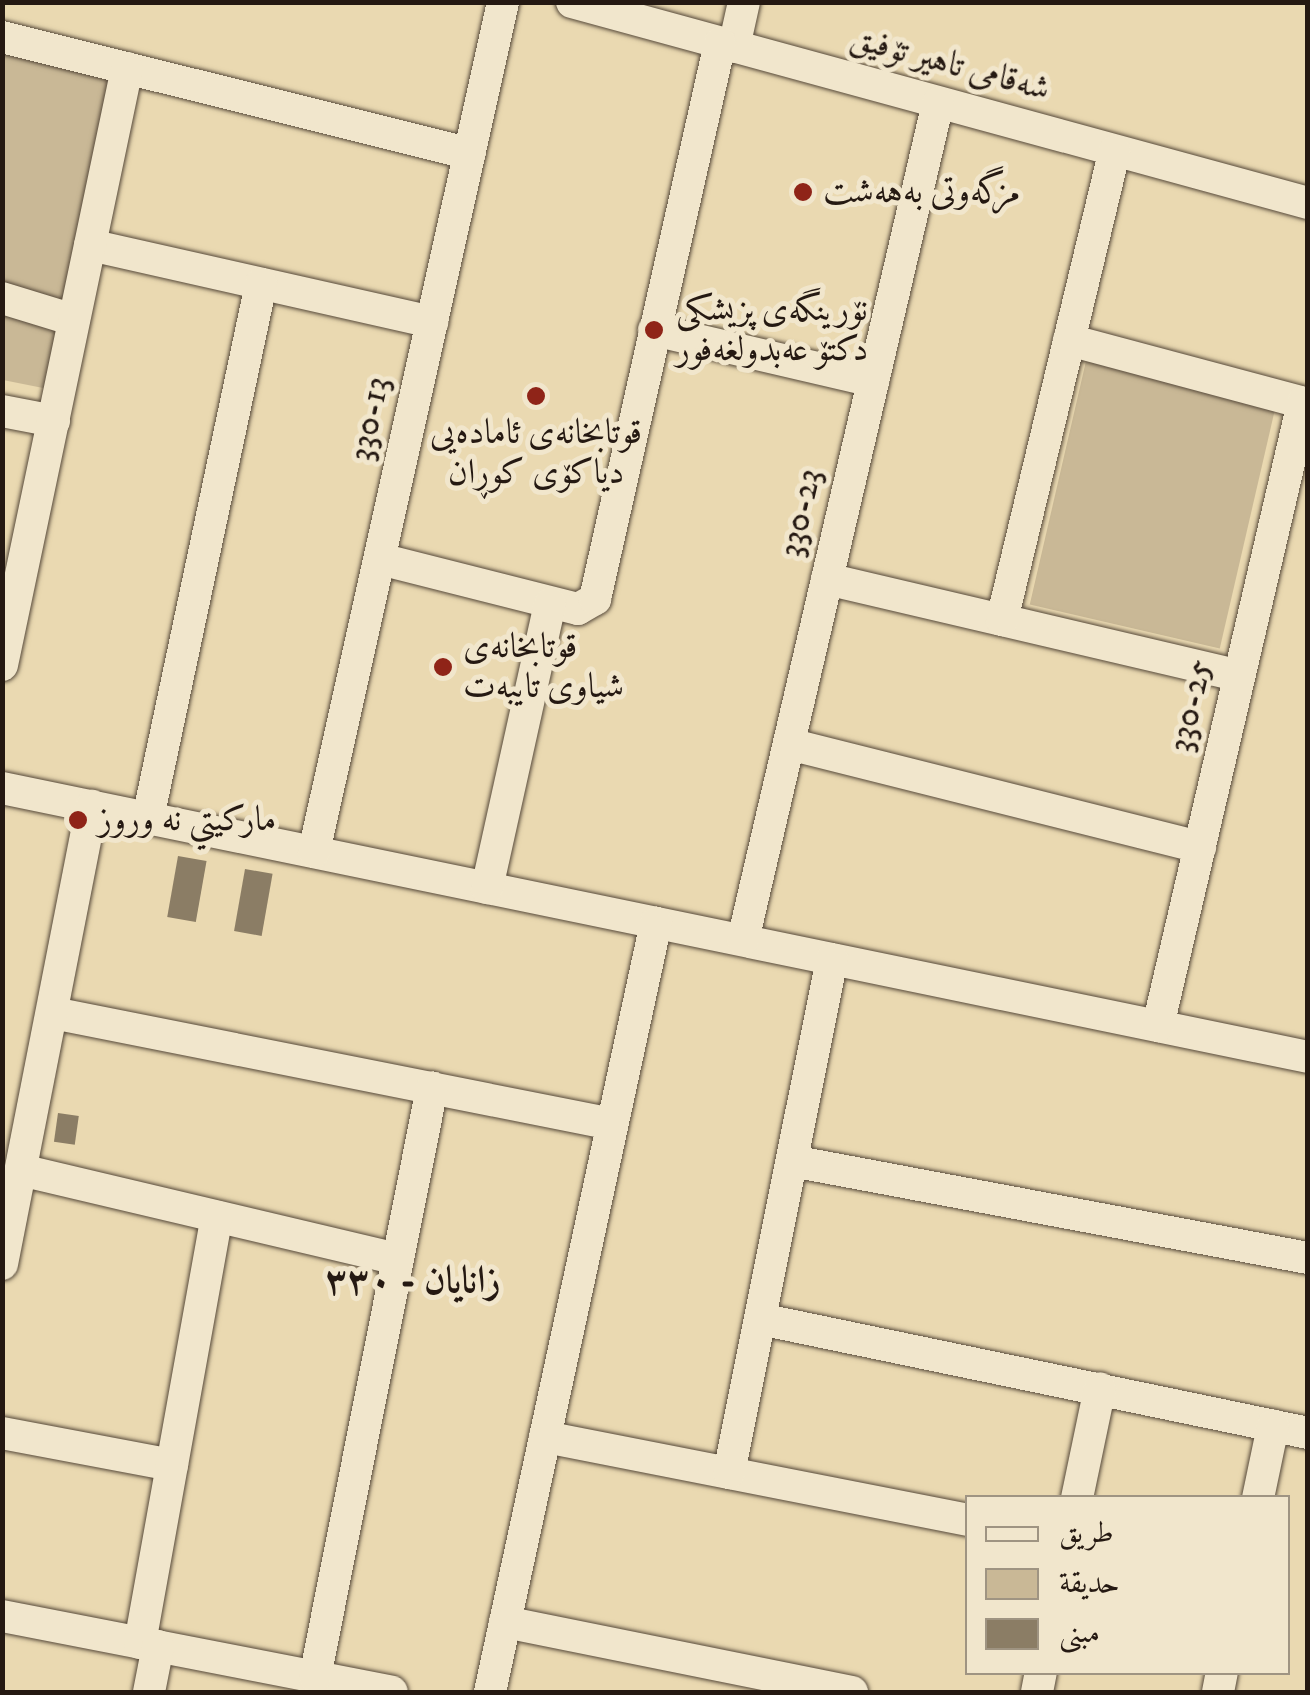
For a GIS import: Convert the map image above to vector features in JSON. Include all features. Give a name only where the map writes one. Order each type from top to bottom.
[{"type":"street","name":"330-13","points":[[314,852],[504,2]]},
{"type":"street","name":"شەقامی تاهیر تۆفیق","points":[[572,2],[1308,203]]},
{"type":"street","points":[[380,560],[578,610],[596,599],[654,330],[727,45],[744,2]]},
{"type":"street","points":[[2,37],[470,154]]},
{"type":"street","points":[[2,665],[10,590],[54,421],[127,68]]},
{"type":"street","name":"330-23","points":[[743,940],[938,103]]},
{"type":"street","points":[[1002,620],[1115,151]]},
{"type":"street","points":[[90,246],[432,322]]},
{"type":"street","points":[[148,818],[261,284]]},
{"type":"street","points":[[2,298],[74,320]]},
{"type":"street","points":[[654,330],[873,381]]},
{"type":"street","points":[[1070,340],[1305,403]]},
{"type":"street","name":"330-25","points":[[1158,1026],[1305,403]]},
{"type":"street","points":[[2,411],[54,421]]},
{"type":"street","points":[[827,580],[1239,676]]},
{"type":"street","points":[[488,888],[550,604]]},
{"type":"street","points":[[788,744],[1200,846]]},
{"type":"street","points":[[2,788],[1308,1057]]},
{"type":"street","points":[[2,1264],[92,806]]},
{"type":"street","points":[[490,1692],[656,923]]},
{"type":"street","points":[[729,1473],[832,959]]},
{"type":"street","points":[[52,1013],[612,1124]]},
{"type":"street","points":[[315,1677],[432,1088]]},
{"type":"street","points":[[792,1161],[1308,1258]]},
{"type":"street","points":[[21,1170],[398,1259]]},
{"type":"street","points":[[149,1692],[149,1644],[172,1465],[217,1216]]},
{"type":"street","points":[[760,1319],[1308,1432]]},
{"type":"street","points":[[1078,1495],[1100,1388]]},
{"type":"street","points":[[1259,1495],[1273,1426]]},
{"type":"street","points":[[2,1433],[172,1465]]},
{"type":"street","points":[[545,1437],[965,1519]]},
{"type":"street","points":[[2,1616],[392,1692]]},
{"type":"street","points":[[505,1622],[852,1692]]},
{"type":"green space","points":[[2,44],[112,71],[48,389],[3,380]]},
{"type":"green space","points":[[1086,361],[1276,405],[1220,648],[1030,605]]},
{"type":"building","points":[[178,856],[207,861],[196,922],[167,917]]},
{"type":"building","points":[[245,869],[273,874],[262,936],[234,931]]},
{"type":"building","points":[[58,1113],[79,1116],[75,1145],[54,1142]]},
{"type":"place","name":"مزگەوتی بەهەشت","points":[[803,192]]},
{"type":"place","name":"نۆرینگەی پزیشکی دکتۆ عەبدولغەفور","points":[[654,330]]},
{"type":"place","name":"قوتابخانەی ئامادەیی دیاکۆی کوڕان","points":[[536,396]]},
{"type":"place","name":"قوتابخانەی شیاوی تایبەت","points":[[443,667]]},
{"type":"place","name":"ماركيتي نه وروز","points":[[78,820]]},
{"type":"district","name":"زانایان - ٣٣٠","points":[[413,1282]]}]
